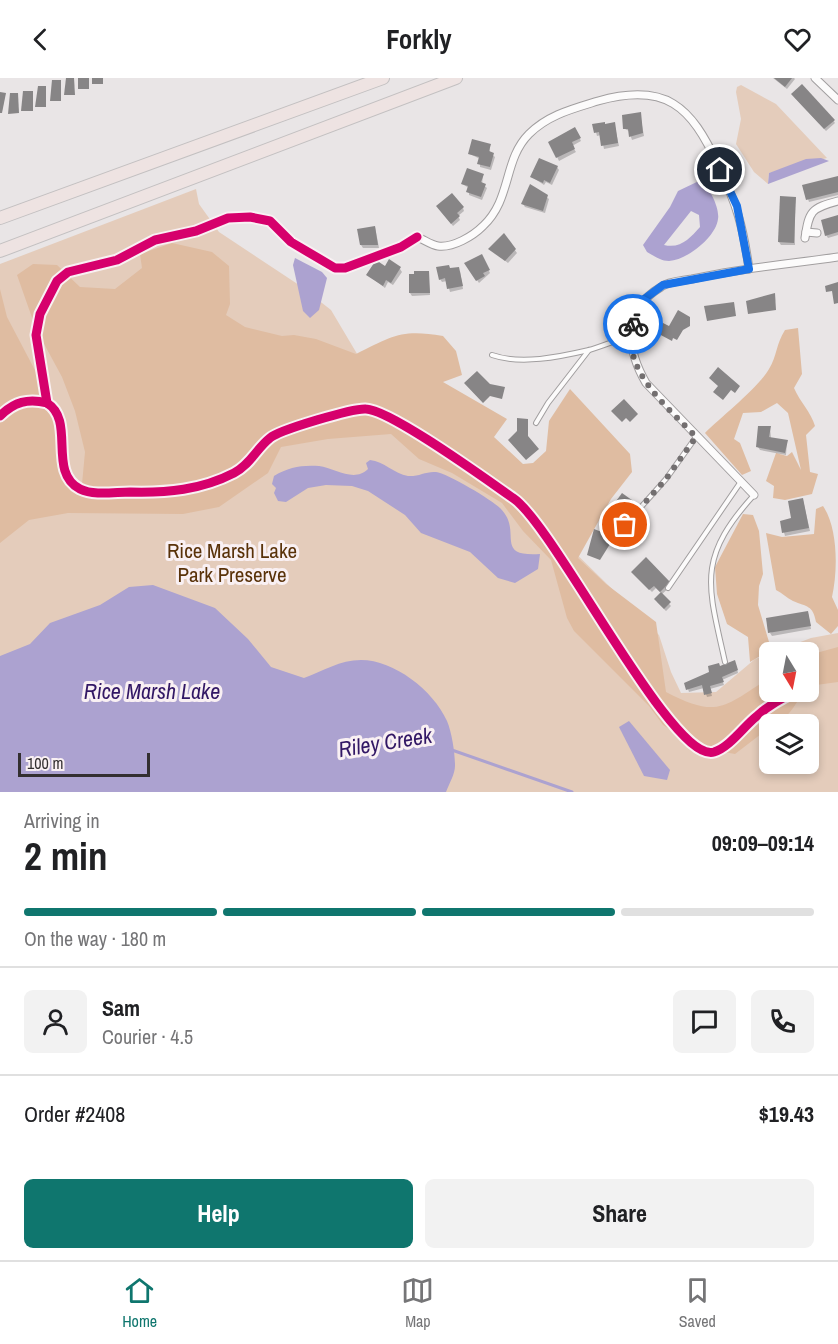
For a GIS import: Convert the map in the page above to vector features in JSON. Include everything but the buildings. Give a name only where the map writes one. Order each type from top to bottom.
[{"type":"highway","points":[[0,218],[383,78]]},
{"type":"highway","points":[[0,251],[456,78]]},
{"type":"street","points":[[815,78],[838,100]]},
{"type":"street","points":[[417,237],[438,246],[455,243],[482,227],[500,204],[519,147],[528,135],[552,116],[620,95],[638,94],[675,105],[692,117],[704,133],[737,206],[749,269]]},
{"type":"street","points":[[817,233],[806,235],[812,212],[820,205],[838,201]]},
{"type":"street","points":[[754,495],[646,383],[633,361],[630,337],[636,313],[645,298],[663,285],[749,269],[838,257]]},
{"type":"lane","points":[[492,355],[513,361],[589,350],[630,337]]},
{"type":"lane","points":[[536,423],[548,403],[589,350]]},
{"type":"lane","points":[[625,525],[666,479],[696,437]]},
{"type":"lane","points":[[668,588],[740,483]]},
{"type":"lane","points":[[725,662],[712,608],[710,571],[722,537],[735,516],[754,495]]},
{"type":"green space","points":[[741,85],[776,104],[827,158],[769,173],[768,184],[754,172],[736,144],[741,119],[736,92],[737,87]]},
{"type":"green space","name":"Rice Marsh Lake Park Preserve","points":[[196,189],[199,204],[219,232],[299,285],[331,310],[372,379],[556,534],[659,635],[671,672],[681,693],[716,692],[759,658],[759,702],[819,702],[819,642],[800,642],[838,633],[838,792],[0,792],[0,264]]},
{"type":"shaded area","points":[[172,243],[212,252],[229,266],[230,304],[226,315],[245,327],[282,336],[294,335],[316,339],[356,354],[379,343],[407,334],[443,336],[456,351],[462,375],[443,382],[507,419],[494,437],[523,464],[533,463],[546,451],[549,421],[570,389],[630,454],[632,472],[611,499],[578,558],[606,584],[656,622],[666,692],[698,705],[710,707],[730,702],[759,684],[759,702],[797,702],[794,707],[788,714],[759,714],[759,736],[735,754],[696,747],[663,725],[649,706],[574,631],[567,618],[551,560],[523,531],[502,503],[452,473],[419,459],[391,434],[328,439],[281,447],[268,473],[219,507],[183,514],[68,513],[29,520],[0,543],[0,289],[7,317],[48,395],[65,482],[82,484],[85,452],[75,411],[62,377],[36,329],[17,275],[33,264],[57,265],[80,287],[115,289],[142,268],[140,254]]},
{"type":"shaded area","points":[[798,328],[802,374],[794,388],[815,426],[806,435],[810,472],[818,474],[812,494],[785,500],[773,498],[774,486],[766,481],[776,453],[787,456],[792,452],[801,470],[788,413],[777,403],[761,412],[743,413],[734,439],[740,443],[751,471],[742,475],[705,433],[764,377],[772,364],[785,330]]},
{"type":"shaded area","points":[[823,506],[832,526],[835,550],[832,597],[838,610],[838,626],[831,634],[816,622],[809,607],[793,601],[776,590],[766,533],[782,537],[814,534],[816,509]]},
{"type":"shaded area","points":[[743,514],[753,515],[759,531],[763,574],[759,586],[758,605],[769,642],[759,642],[759,657],[750,662],[748,637],[727,624],[717,594],[715,567]]},
{"type":"shaded area","points":[[838,647],[838,682],[819,685],[819,652]]},
{"type":"water","points":[[821,158],[829,161],[768,184],[769,173],[806,159]]},
{"type":"water","points":[[701,180],[713,198],[718,219],[712,233],[700,246],[684,257],[666,261],[647,252],[643,245],[670,207],[678,191]],"holes":[[[691,211],[699,215],[700,227],[689,239],[680,244],[664,245]]]},
{"type":"water","points":[[295,258],[322,272],[327,278],[319,310],[310,318],[303,311],[293,265]]},
{"type":"water","points":[[370,460],[408,476],[436,472],[488,499],[507,517],[513,547],[525,554],[540,554],[538,569],[515,583],[498,578],[470,552],[421,533],[405,515],[368,491],[352,486],[326,485],[308,488],[286,502],[278,501],[274,493],[276,488],[272,484],[274,476],[285,470],[301,466],[319,466],[344,474],[357,475],[368,469],[366,463]]},
{"type":"water","name":"Rice Marsh Lake","points":[[153,585],[215,608],[248,639],[271,667],[304,678],[353,660],[374,661],[399,671],[411,679],[441,709],[449,726],[455,766],[446,792],[0,792],[0,656],[30,644],[50,623],[100,605],[129,587]]},
{"type":"water","points":[[629,721],[670,770],[667,780],[644,776],[619,727]]},
{"type":"waterway","name":"Riley Creek","points":[[449,749],[572,792]]},
{"type":"cycle path","points":[[47,403],[36,335],[40,314],[57,281],[68,272],[117,260],[155,240],[196,231],[228,218],[250,217],[270,221],[291,242],[335,268],[345,268],[401,247],[417,237]]},
{"type":"cycle path","points":[[0,416],[22,402],[47,403],[55,411],[60,422],[65,471],[70,481],[80,489],[105,493],[157,492],[196,487],[234,473],[276,434],[347,412],[366,409],[378,412],[417,433],[462,462],[513,498],[532,517],[643,684],[671,721],[695,746],[714,752],[720,749],[752,720],[777,702]]},
{"type":"way so far","points":[[625,525],[666,479],[696,437],[646,383],[633,361],[630,337],[633,324]]},
{"type":"route","points":[[633,324],[643,300],[663,285],[749,269],[737,206],[720,170]]}]
